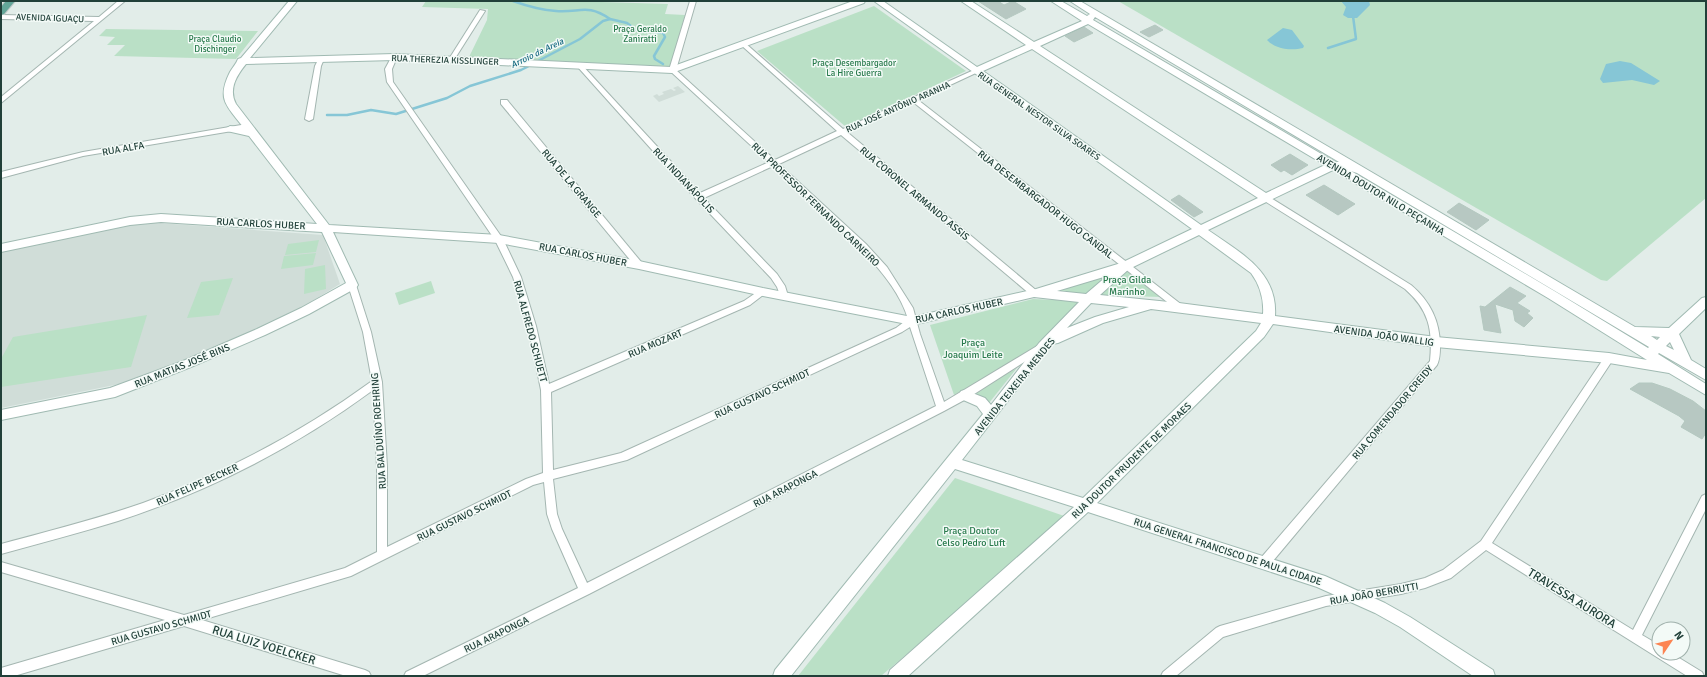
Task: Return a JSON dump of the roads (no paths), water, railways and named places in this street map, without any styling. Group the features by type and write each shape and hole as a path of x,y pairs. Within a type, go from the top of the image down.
{"main road":[{"path":"1,12 11,1"}],"street":[{"path":"1,101 122,1"},
{"path":"241,61 293,1"},
{"path":"672,70 693,1"},
{"path":"672,70 861,1"},
{"name":"RUA GENERAL NESTOR SILVA SOARES","path":"878,1 1200,230"},
{"path":"965,1 1266,198"},
{"name":"AVENIDA DOUTOR NILO PEÇANHA","path":"1055,1 1091,17 1361,171 1631,330 1654,350 1672,369 1701,386"},
{"name":"AVENIDA DOUTOR NILO PEÇANHA","path":"1074,1 1091,17 1334,165 1635,345 1654,350 1686,363 1706,375"},
{"path":"452,60 482,11"},
{"name":"AVENIDA IGUAÇU","path":"1,17 100,19"},
{"name":"RUA JOSÉ ANTÔNIO ARANHA","path":"699,197 976,72 1091,17"},
{"name":"RUA CORONEL ARMANDO ASSIS","path":"743,44 842,132 1034,293"},
{"name":"RUA THEREZIA KISSLINGER","path":"241,61 319,62 394,57 672,70"},
{"name":"RUA ALFREDO SCHUETT","path":"394,57 388,66 387,74 390,82 499,239 517,277 532,326 546,390 548,476 552,514 557,529 585,590"},
{"name":"RUA BALDUÍNO ROEHRING","path":"241,61 235,71 227,91 231,104 325,227 352,285 367,332 377,382 382,467 382,556"},
{"path":"309,119 319,62"},
{"name":"RUA INDIANÁPOLIS","path":"579,65 699,197 774,276 781,286 784,296"},
{"name":"RUA PROFESSOR FERNANDO CARNEIRO","path":"672,70 863,246 884,269 910,308 912,321 941,408"},
{"name":"RUA DESEMBARGADOR HUGO CANDAL","path":"914,100 1179,307"},
{"name":"RUA DE LA GRANGE","path":"504,102 639,265"},
{"path":"230,129 250,130"},
{"name":"RUA ALFA","path":"1,174 83,154 230,129"},
{"path":"1334,165 1361,171"},
{"name":"AVENIDA TEIXEIRA MENDES","path":"781,676 991,414 1043,346 1089,298 1125,266 1334,165"},
{"name":"RUA COMENDADOR CREIDY","path":"1264,563 1434,362 1436,342 1429,309 1418,294 1408,286 1266,198"},
{"name":"RUA CARLOS HUBER","path":"1,248 130,221 154,218 325,227 499,239 639,265 763,292 912,321 1034,293 1161,304"},
{"path":"1200,230 1244,261 1256,272 1262,281 1270,307 1269,318"},
{"path":"1034,293 1125,266"},
{"name":"RUA MATIAS JOSÉ BINS","path":"1,415 68,403 111,393 187,364 261,332 305,311 352,285"},
{"name":"RUA MOZART","path":"546,390 747,303 763,292"},
{"path":"1654,350 1706,301"},
{"name":"AVENIDA JOÃO WALLIG","path":"1161,304 1436,342 1609,358 1672,369"},
{"name":"RUA ARAPONGA","path":"410,676 585,590 941,408 1072,330 1104,317 1161,304"},
{"name":"RUA DOUTOR PRUDENTE DE MORAES","path":"896,676 1086,505 1260,334 1266,326 1269,318"},
{"name":"RUA GUSTAVO SCHMIDT","path":"1,674 347,572 530,482 548,476 623,458 899,330 912,321"},
{"path":"1631,330 1672,333"},
{"path":"1672,333 1686,363 1701,386"},
{"path":"1623,356 1635,345"},
{"name":"AVENIDA JOÃO WALLIG","path":"1609,358 1654,350"},
{"name":"RUA JOÃO BERRUTTI","path":"1167,676 1220,632 1300,608 1353,595 1401,589 1425,583 1447,574 1485,544 1609,358"},
{"name":"RUA FELIPE BECKER","path":"1,549 118,516 169,497 216,477 319,422 377,382"},
{"path":"965,395 981,402 991,414"},
{"name":"RUA GENERAL FRANCISCO DE PAULA CIDADE","path":"952,462 1320,581 1353,595 1405,622 1487,676"},
{"path":"1636,638 1706,499"},
{"name":"TRAVESSA AURORA","path":"1485,544 1651,647"},
{"name":"RUA LUIZ VOELCKER","path":"1,567 183,620 365,676"},
{"name":"TRAVESSA AURORA","path":"1673,661 1698,676"}],"water":[{"path":"1341,1 1369,1 1370,5 1357,18 1348,18 1343,15 1346,7"},
{"path":"1283,28 1292,30 1304,46 1303,48 1293,49 1279,47 1267,40"},
{"path":"1620,61 1631,63 1660,81 1654,85 1632,80 1603,83 1600,79 1606,64"}],"waterway":[{"path":"513,1 534,8 550,10 595,11 610,19"},
{"name":"Arroio da Areia","path":"1328,48 1356,39 1353,16"},
{"name":"Arroio da Areia","path":"536,62 580,39 603,21 610,19"},
{"name":"Arroio da Areia","path":"610,19 627,23 636,30 663,33 665,37 654,56 655,59 663,64"},
{"name":"Arroio da Areia","path":"327,115 347,115 371,110 396,114 447,98 470,86 521,70 531,65"}],"park label":[{"name":"Praça Geraldo Zaniratti","path":"640,34"},
{"name":"Praça Claudio Dischinger","path":"215,44"},
{"name":"Praça Desembargador La Hire Guerra","path":"854,68"},
{"name":"Praça Gilda Marinho","path":"1127,284"},
{"name":"Praça Joaquim Leite","path":"973,348"},
{"name":"Praça Doutor Celso Pedro Luft","path":"971,536"}]}
